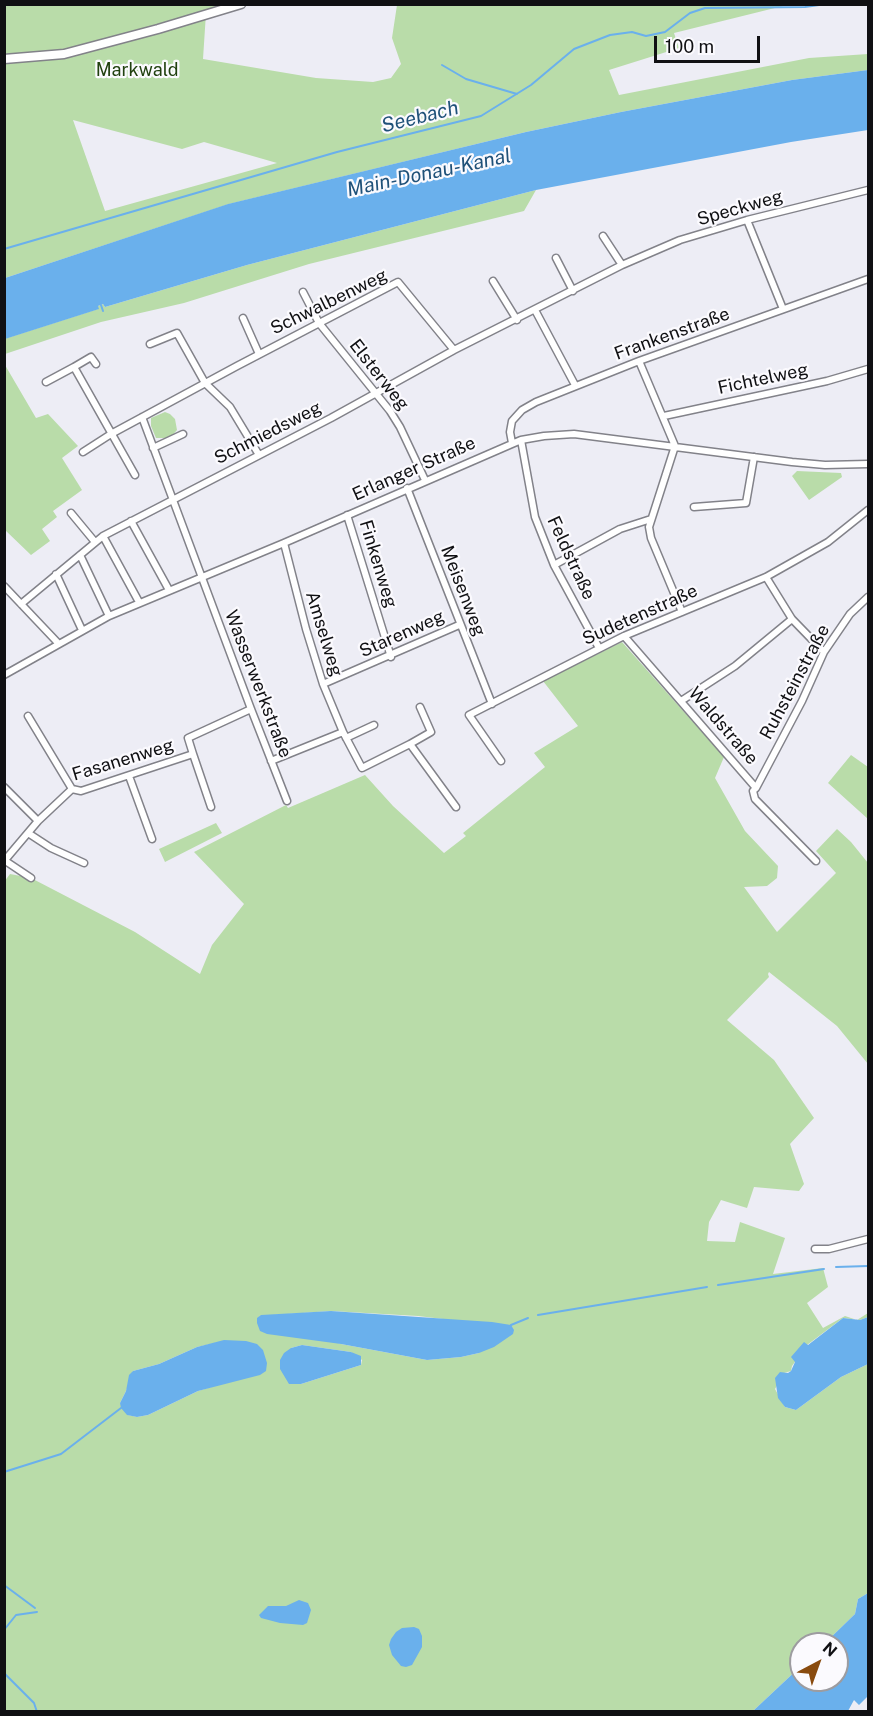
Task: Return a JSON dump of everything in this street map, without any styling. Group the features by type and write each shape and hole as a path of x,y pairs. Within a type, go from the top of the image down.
{"street":[{"path":"4,58 64,54 241,4"},
{"name":"Speckweg","path":"376,392 622,265 680,240 747,220 868,190"},
{"path":"747,220 783,309"},
{"path":"603,236 622,265"},
{"path":"556,258 573,291"},
{"name":"Frankenstraße","path":"512,443 510,432 512,421 522,410 575,385 868,279"},
{"path":"493,281 517,320"},
{"name":"Schwalbenweg","path":"82,452 205,383 398,282 454,350"},
{"name":"Elsterweg","path":"303,292 319,323 376,392 400,427 425,480"},
{"path":"535,310 575,385"},
{"name":"Schwalbenweg","path":"243,318 260,354"},
{"path":"150,344 177,333 205,383 230,407 244,426 259,455"},
{"path":"46,382 91,357 96,364"},
{"path":"639,361 675,446 650,527 651,538 682,612"},
{"path":"74,367 135,475"},
{"name":"Fichtelweg","path":"664,416 827,381 868,369"},
{"name":"Schmiedsweg","path":"21,604 103,536 376,392"},
{"name":"Wasserwerkstraße","path":"142,417 250,709 287,801"},
{"path":"153,448 183,434"},
{"name":"Erlanger Straße","path":"5,674 82,630 139,602 284,543 521,440 574,434 825,465 868,464"},
{"name":"Feldstraße","path":"521,440 535,517 554,565 599,648"},
{"path":"694,507 746,503 754,457"},
{"name":"Meisenweg","path":"407,488 492,704"},
{"name":"Sudetenstraße","path":"501,761 468,715 624,636 766,577 828,542 868,510"},
{"path":"71,513 95,542"},
{"name":"Finkenweg","path":"347,515 391,657"},
{"path":"554,565 620,529 651,519"},
{"path":"131,521 169,590"},
{"path":"103,536 139,602"},
{"name":"Amselweg","path":"284,543 323,684 344,735 362,768 431,732 420,707"},
{"path":"80,555 109,616"},
{"path":"56,574 82,630"},
{"path":"766,577 792,619 824,652"},
{"path":"4,586 58,644"},
{"name":"Ruhsteinstraße","path":"756,788 802,701 824,652 850,614 868,597"},
{"path":"681,701 735,666 792,619"},
{"name":"Starenweg","path":"323,684 391,657 459,625"},
{"name":"Waldstraße","path":"624,636 756,788 753,791 755,799 816,861"},
{"name":"Fasanenweg","path":"5,860 38,821 72,789 81,791 193,754 188,738 250,709"},
{"path":"28,716 72,789"},
{"path":"271,761 374,725"},
{"path":"410,744 456,807"},
{"path":"193,754 211,807"},
{"path":"129,776 152,839"},
{"path":"4,787 38,821"},
{"path":"28,833 51,848 84,864"},
{"path":"5,860 31,878"},
{"path":"815,1249 825,1250 868,1239"}],"green space":[{"name":"Markwald","path":"4,5 228,5 206,13 203,59 316,78 373,82 391,78 401,64 392,38 397,5 787,5 674,33 679,48 609,70 619,95 809,58 868,54 868,70 792,80 526,132 229,204 5,278","holes":["73,120 182,149 204,142 277,163 105,211"]},
{"path":"536,190 524,211 309,264 184,303 101,322 5,354 4,339 98,309 98,306 103,304 105,307 247,265"},
{"path":"5,365 36,418 48,414 78,446 62,458 82,490 53,511 57,517 42,529 50,541 31,555 5,530"},
{"path":"165,412 175,419 177,430 170,438 156,438 151,426 151,418"},
{"path":"797,471 841,473 842,477 809,500 792,476"},
{"path":"622,642 724,757 715,778 745,831 778,866 777,878 767,886 744,887 777,932 836,873 816,851 837,829 868,863 868,1064 837,1026 769,972 769,977 727,1020 774,1060 814,1118 790,1144 804,1184 799,1191 754,1187 747,1208 721,1200 709,1222 707,1241 735,1242 740,1222 785,1238 773,1274 823,1268 828,1287 807,1303 823,1328 845,1316 855,1319 843,1318 807,1345 791,1371 784,1373 775,1389 785,1407 796,1410 841,1377 868,1364 868,1593 858,1599 855,1614 836,1632 789,1632 789,1677 753,1711 5,1711 4,882 10,874 31,878 135,932 200,974 212,945 244,904 194,852 286,805 288,808 365,775 393,806 444,853 466,836 463,833 545,767 534,753 578,726 543,681","holes":["331,1311 418,1316 468,1322 492,1322 479,1353 427,1360 341,1344 259,1316","224,1341 246,1341 228,1382 198,1391 148,1415 137,1417 128,1415 120,1403 133,1371 159,1364 197,1347","302,1345 351,1352 362,1360 361,1365 301,1384 291,1348"]},
{"path":"851,755 868,767 868,819 828,783"},
{"path":"216,823 222,833 165,862 159,849"},
{"path":"868,1313 868,1317 857,1320"}],"water":[{"name":"Main-Donau-Kanal","path":"868,70 868,130 791,142 536,190 247,265 105,307 103,304 98,306 99,309 5,339 5,278 228,204 526,132 621,112 792,80"},
{"path":"331,1311 492,1322 511,1325 514,1330 513,1334 494,1347 479,1353 427,1360 341,1344 267,1334 260,1331 257,1323 257,1318 261,1315"},
{"path":"868,1317 868,1364 841,1377 796,1410 785,1407 778,1398 775,1378 780,1372 791,1371 795,1362 791,1357 804,1342 808,1345 843,1318 860,1320"},
{"path":"224,1340 257,1344 263,1350 267,1363 266,1371 260,1375 198,1391 148,1415 137,1417 127,1415 121,1408 120,1403 126,1391 129,1375 133,1371 159,1364 197,1347"},
{"path":"302,1345 351,1352 361,1356 361,1365 301,1384 289,1384 280,1369 280,1360 291,1348"},
{"path":"868,1593 868,1696 859,1705 854,1700 848,1711 753,1711 789,1677 789,1692 849,1692 849,1632 836,1632 855,1614 858,1599"},
{"path":"299,1600 308,1603 311,1610 307,1623 303,1625 280,1623 261,1618 259,1615 268,1606 286,1606"},
{"path":"402,1628 419,1629 422,1636 422,1647 412,1665 401,1666 392,1655 389,1645 391,1639"}],"waterway":[{"name":"Seebach","path":"4,249 337,152 481,116 531,85 574,49 610,35 632,32 646,36 665,32 690,13 705,8 805,7 826,4"},
{"path":"442,65 466,79 517,94"},
{"path":"101,305 103,311"},
{"path":"836,1267 868,1266"},
{"path":"718,1285 824,1269"},
{"path":"538,1315 707,1287"},
{"path":"511,1325 528,1318"},
{"path":"4,1472 61,1454 121,1408"},
{"path":"4,1585 35,1608"},
{"path":"4,1630 16,1615 37,1612"},
{"path":"4,1673 34,1703 37,1712"}]}
